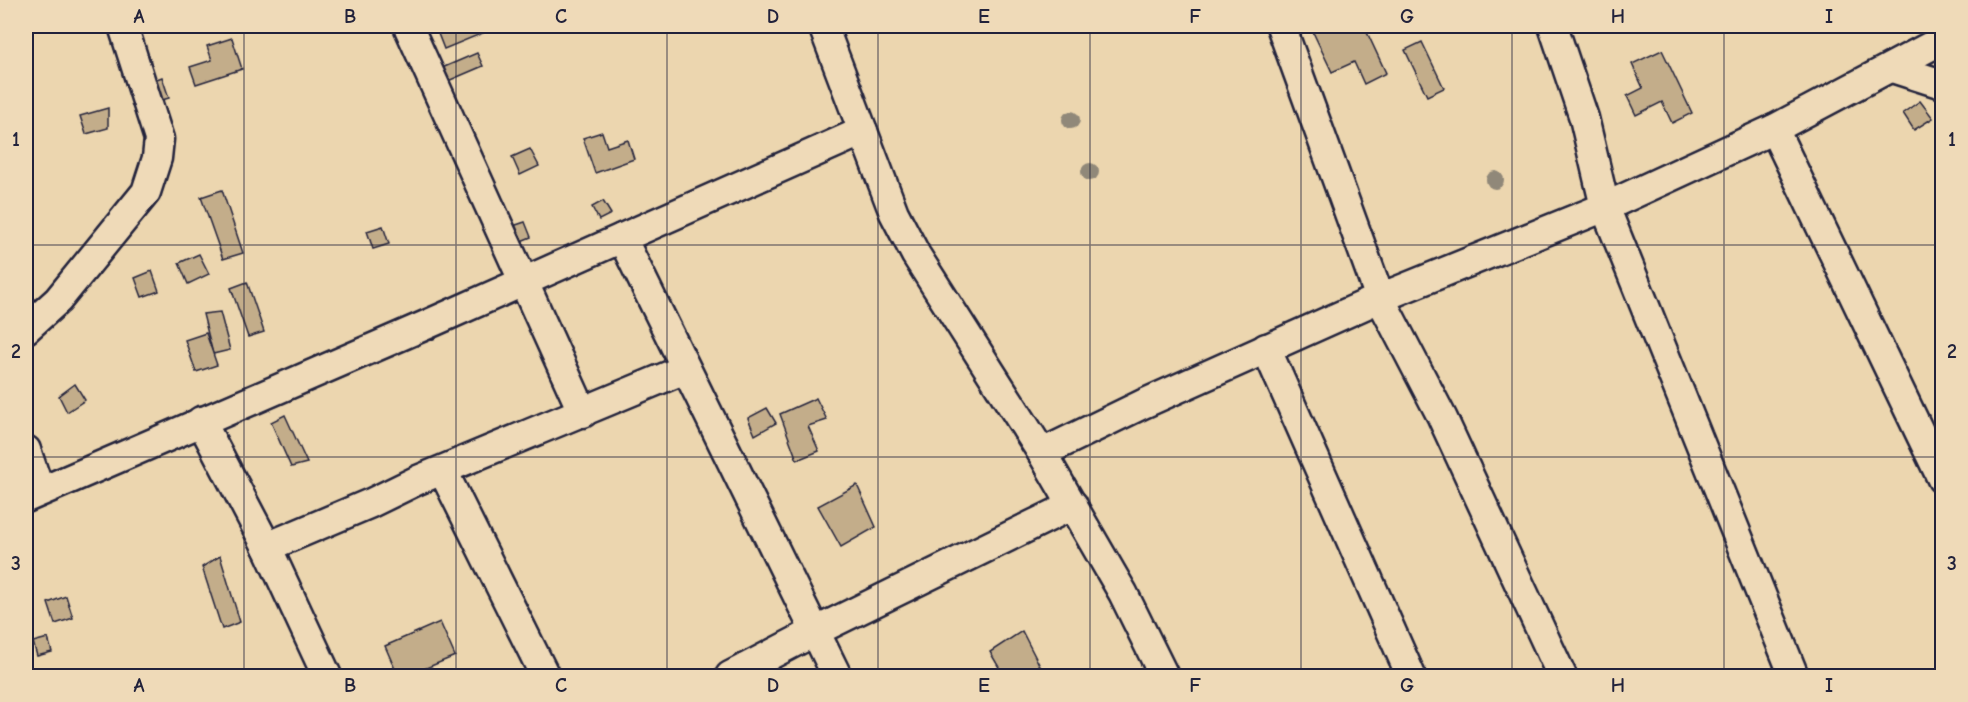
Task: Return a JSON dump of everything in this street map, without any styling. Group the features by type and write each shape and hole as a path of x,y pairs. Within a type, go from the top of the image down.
{"street":[{"path":"26,329 58,300 146,192 157,158 159,139 123,26"},
{"path":"408,26 583,413"},
{"path":"823,26 894,213 916,255 1073,505 1123,593 1164,676"},
{"path":"1281,26 1380,298 1442,417 1562,676"},
{"path":"1553,26 1584,118 1605,207 1794,676"},
{"path":"1042,453 1266,348 1380,298 1605,207 1774,129 1892,69 1942,40"},
{"path":"1892,69 1942,84"},
{"path":"1774,129 1942,479"},
{"path":"26,450 33,495 426,326 863,131"},
{"path":"622,238 837,676"},
{"path":"1266,348 1411,676"},
{"path":"267,547 685,369"},
{"path":"201,421 267,547 327,676"},
{"path":"443,471 544,676"},
{"path":"730,676 814,632 1073,505"}],"building":[{"path":"435,26 479,26 483,33 444,49"},
{"path":"1316,26 1364,26 1386,73 1364,84 1354,62 1332,72 1311,28"},
{"path":"232,38 242,69 196,84 190,67 212,60 207,46"},
{"path":"1422,42 1444,88 1427,96 1405,50"},
{"path":"1662,50 1692,113 1672,123 1662,102 1636,115 1627,96 1643,88 1632,64"},
{"path":"477,53 483,66 448,81 442,68"},
{"path":"162,77 169,98 155,102 149,82"},
{"path":"1920,101 1933,118 1914,130 1903,113"},
{"path":"108,108 108,128 86,134 80,116"},
{"path":"602,132 607,147 628,140 634,159 595,173 583,138"},
{"path":"530,149 539,166 520,175 512,157"},
{"path":"222,190 243,253 223,259 201,197"},
{"path":"603,201 611,214 599,220 592,207"},
{"path":"525,222 531,237 516,243 510,227"},
{"path":"383,226 389,244 373,249 367,231"},
{"path":"199,254 209,274 188,284 179,263"},
{"path":"152,271 159,291 142,297 135,278"},
{"path":"247,282 264,332 248,337 231,288"},
{"path":"220,312 230,350 213,354 203,314"},
{"path":"206,333 217,365 196,372 185,340"},
{"path":"75,384 85,400 67,412 59,396"},
{"path":"816,398 827,420 808,426 819,451 797,460 780,414"},
{"path":"767,408 776,423 755,435 748,418"},
{"path":"285,415 307,463 291,467 271,422"},
{"path":"857,485 876,527 841,547 818,506"},
{"path":"220,556 240,622 222,629 202,567"},
{"path":"66,596 73,618 55,624 48,603"},
{"path":"440,622 455,656 407,676 398,676 385,646"},
{"path":"1022,631 1043,672 1037,676 1004,676 990,652"},
{"path":"48,638 52,652 37,656 33,642"}]}
